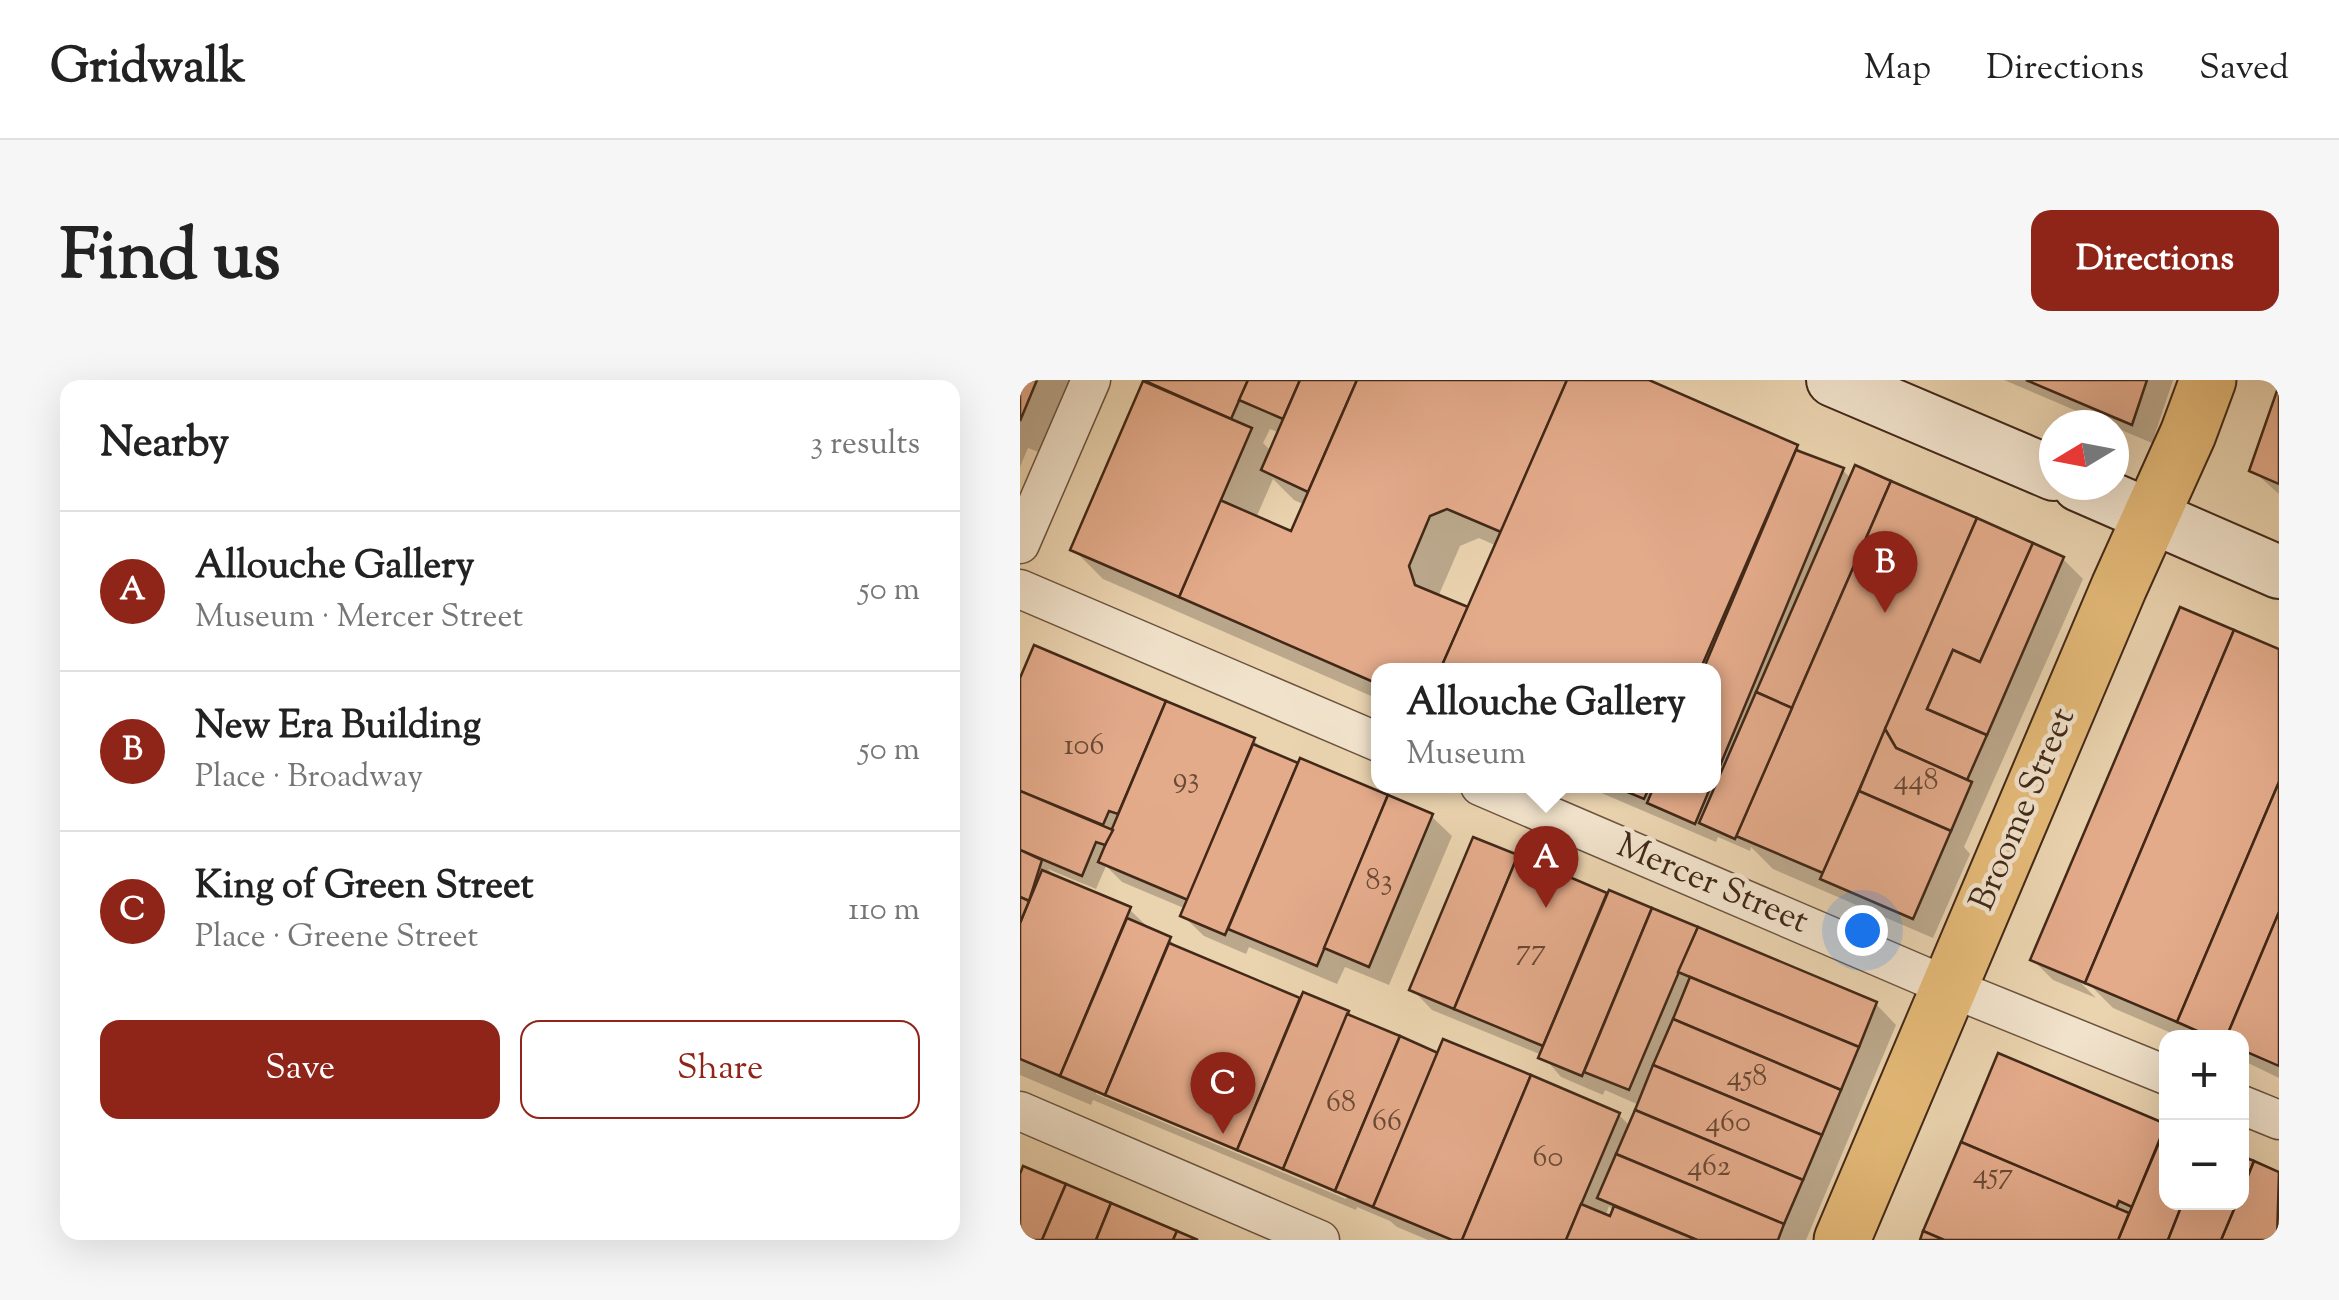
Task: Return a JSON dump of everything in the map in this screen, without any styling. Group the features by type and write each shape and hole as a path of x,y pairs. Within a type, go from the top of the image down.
{"main road":[{"path":"1833,380 2039,468"},
{"name":"Broome Street","path":"1842,1240 2208,380"},
{"path":"2114,500 2279,572"}],"street":[{"path":"1020,544 1092,380"},
{"path":"1020,589 1371,739"},
{"name":"Mercer Street","path":"1496,793 1949,987 2159,1072"},
{"path":"2249,1108 2279,1120"},
{"path":"1020,1112 1320,1240"}],"building":[{"path":"1020,380 1037,380 1020,421"},
{"path":"1143,380 1248,380 1231,419"},
{"path":"1248,380 1300,380 1283,419 1239,400"},
{"path":"1300,380 1357,380 1308,492 1261,470"},
{"path":"1357,380 1567,380 1501,532 1447,509 1430,516 1409,566 1415,585 1468,607 1443,663 1371,663 1371,681 1179,597 1220,500 1291,531"},
{"path":"1567,380 1649,380 1798,445 1703,663 1443,663"},
{"path":"2026,380 2147,380 2132,425 2129,410 2097,410"},
{"path":"1143,381 1252,428 1179,597 1070,550"},
{"path":"2279,385 2279,484 2249,471"},
{"path":"1796,450 1844,468 1721,763 1721,663 1706,663"},
{"path":"1855,465 1891,481 1792,708 1756,692"},
{"path":"1891,481 1977,518 1823,873 1736,836"},
{"path":"1977,518 2033,543 1980,662 1953,650 1927,709 1987,735 1967,780 1896,748 1885,729"},
{"path":"2033,543 2064,557 1987,735 1927,709 1953,650 1980,662"},
{"path":"2180,607 2234,630 2085,983 2030,960"},
{"path":"2234,630 2279,649 2279,782 2177,1022 2085,983"},
{"path":"1034,645 1166,701 1118,814 1109,811 1103,825 1020,791 1020,678"},
{"path":"1756,692 1792,708 1735,839 1699,823 1712,793 1721,793 1721,772"},
{"path":"1166,701 1255,738 1188,900 1098,862"},
{"path":"1885,729 1896,748 1972,782 1951,831 1859,791"},
{"path":"1253,744 1298,763 1225,935 1180,916"},
{"path":"1300,758 1371,788 1371,793 1388,795 1317,966 1228,929"},
{"path":"2279,782 2279,912 2229,1030 2195,1030 2177,1022"},
{"path":"1020,791 1113,830 1105,845 1096,842 1082,876 1020,850"},
{"path":"1859,791 1951,831 1913,919 1820,879"},
{"path":"1651,793 1708,793 1695,824 1647,803"},
{"path":"1388,795 1433,814 1369,967 1324,948"},
{"path":"1473,837 1518,855 1454,1009 1409,990"},
{"path":"1020,850 1042,860 1029,901 1020,897"},
{"path":"1518,855 1607,893 1543,1046 1454,1009"},
{"path":"1042,870 1131,907 1060,1076 1020,1059 1020,923"},
{"path":"1609,890 1652,908 1582,1076 1538,1058"},
{"path":"1020,897 1029,901 1020,923"},
{"path":"1652,908 1698,927 1629,1090 1584,1072"},
{"path":"2279,912 2279,1066 2249,1053 2249,1030 2229,1030"},
{"path":"1127,918 1171,937 1105,1095 1060,1076"},
{"path":"1698,927 1877,1002 1859,1047 1678,972"},
{"path":"1169,943 1300,998 1237,1150 1105,1095"},
{"path":"1690,977 1859,1047 1841,1090 1673,1019"},
{"path":"1303,992 1349,1011 1283,1169 1237,1150"},
{"path":"1347,1014 1400,1036 1335,1191 1283,1169"},
{"path":"1673,1019 1841,1090 1822,1135 1653,1065"},
{"path":"1400,1036 1438,1053 1373,1207 1335,1191"},
{"path":"1443,1039 1531,1075 1462,1240 1452,1240 1373,1207"},
{"path":"1998,1053 2159,1121 2159,1141 2132,1207 2119,1201 2116,1208 1961,1142"},
{"path":"1653,1065 1822,1135 1803,1180 1635,1110"},
{"path":"1531,1075 1620,1113 1566,1240 1462,1240"},
{"path":"1635,1110 1803,1180 1784,1224 1616,1154"},
{"path":"1961,1142 2129,1213 2118,1240 1944,1240 1923,1231"},
{"path":"2159,1143 2159,1210 2180,1210 2168,1240 2118,1240"},
{"path":"1616,1154 1784,1224 1778,1240 1697,1240 1597,1198"},
{"path":"2254,1161 2279,1172 2277,1240 2221,1240 2234,1210 2249,1210 2249,1174"},
{"path":"1023,1166 1066,1184 1042,1240 1020,1240"},
{"path":"1066,1184 1111,1203 1096,1240 1042,1240"},
{"path":"1111,1203 1177,1231 1173,1240 1096,1240"},
{"path":"1581,1204 1610,1216 1614,1206 1697,1240 1566,1240"},
{"path":"2180,1210 2234,1210 2221,1240 2168,1240"},
{"path":"1177,1231 1198,1240 1173,1240"},
{"path":"1923,1231 1944,1240 1920,1240"}],"place":[{"name":"New Era Building","path":"1885,613"},
{"name":"Allouche Gallery","path":"1546,908"},
{"name":"King of Green Street","path":"1223,1134"}]}
